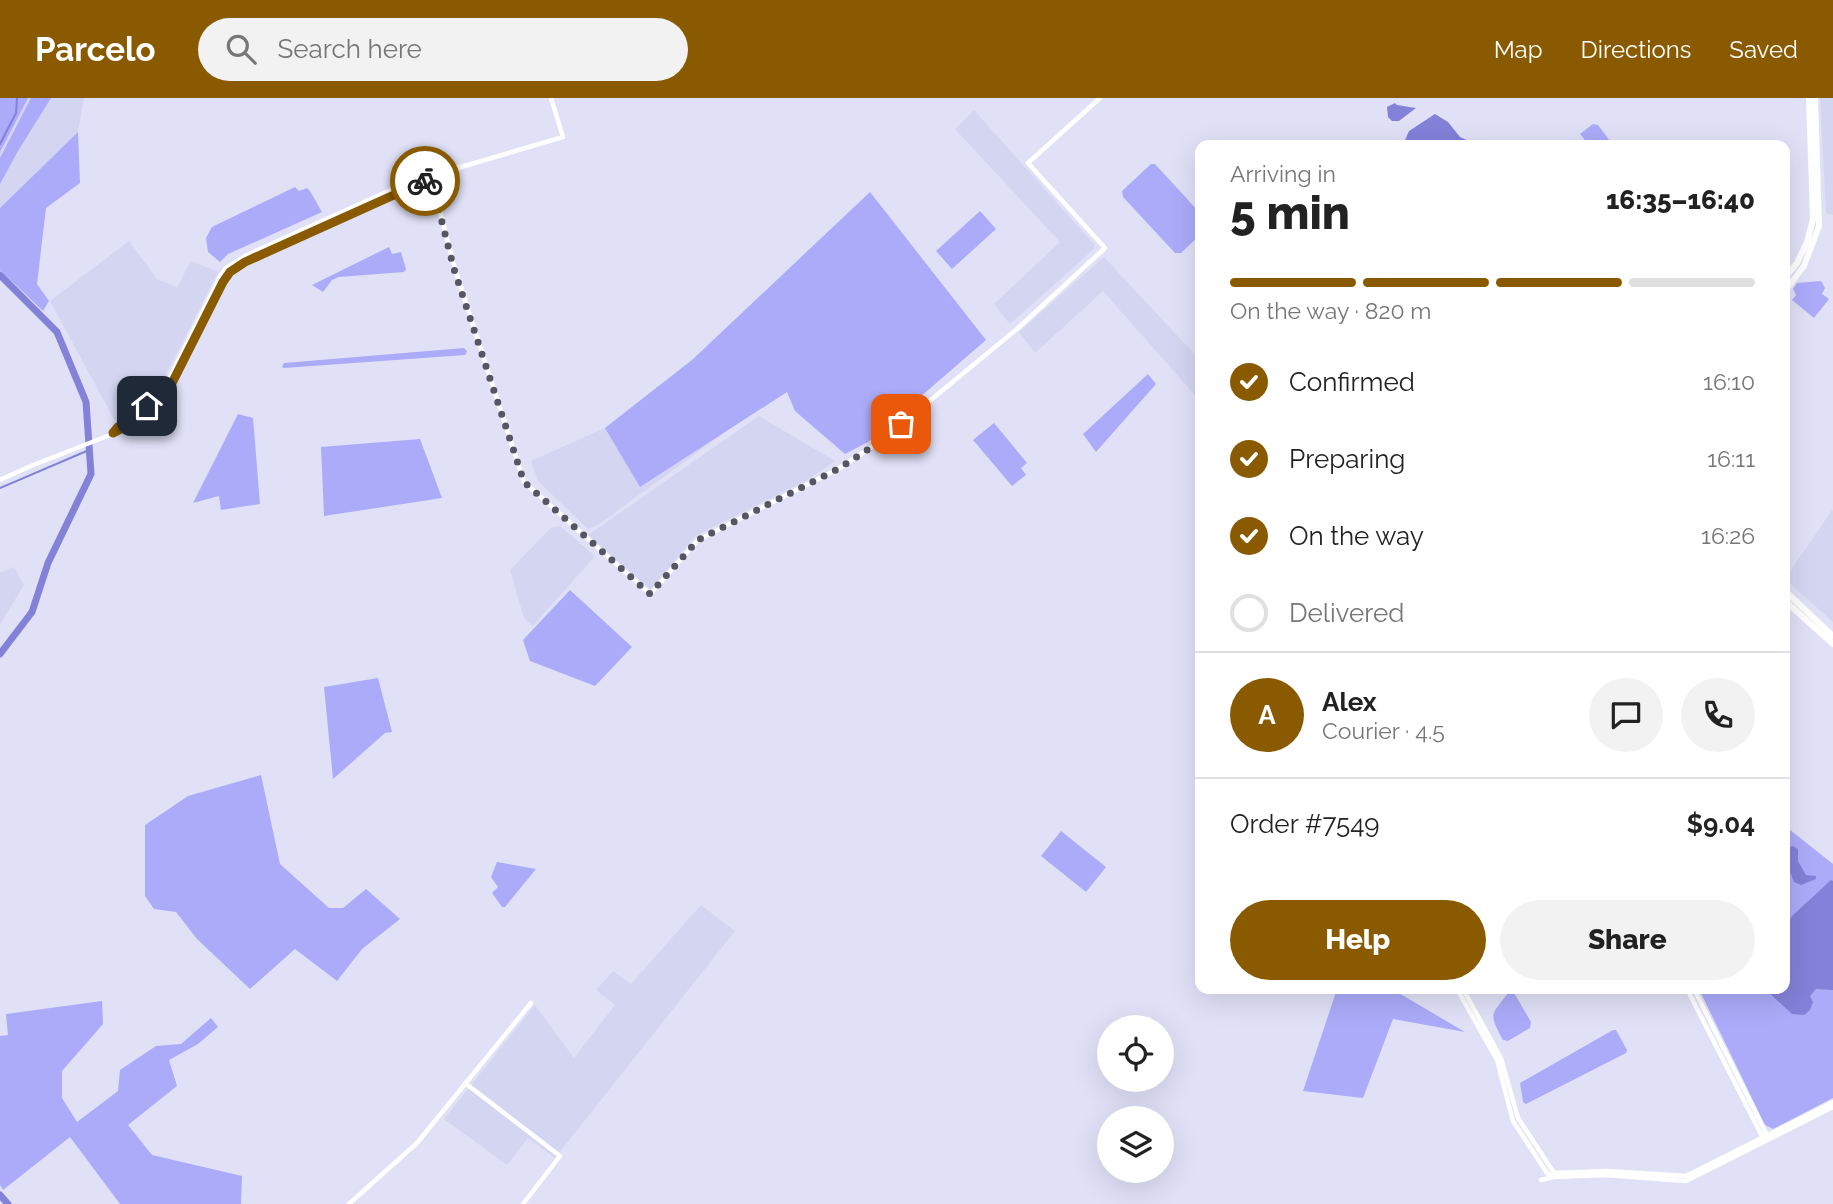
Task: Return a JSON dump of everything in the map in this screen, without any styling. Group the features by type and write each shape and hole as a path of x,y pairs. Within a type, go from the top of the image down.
{"main road":[{"path":"1790,272 1807,242 1813,219 1809,98"},
{"path":"1790,284 1804,266 1819,226 1815,98"},
{"path":"1790,597 1833,636"},
{"path":"1792,608 1794,619 1807,622"},
{"path":"1792,608 1833,643"}],"street":[{"path":"113,433 161,395 221,275 240,259 431,176 563,137 551,98"},
{"path":"431,176 454,269 524,482 650,594 698,540 838,469 881,441 1017,329 1105,248 1028,163 1100,98"},
{"path":"0,480 120,431 160,402 227,276 245,262 431,176"},
{"path":"205,316 206,307 214,299"},
{"path":"176,363 186,354 186,343"},
{"path":"1460,994 1497,1060 1513,1121 1544,1169 1552,1175"},
{"path":"1466,994 1501,1058 1518,1118 1552,1175"},
{"path":"1690,994 1766,1139"},
{"path":"1696,994 1766,1139"},
{"path":"349,1204 417,1143 531,1003"},
{"path":"465,1083 560,1156 523,1204"},
{"path":"1766,1139 1833,1101"},
{"path":"1544,1169 1541,1178 1552,1175 1606,1175 1686,1181 1693,1175 1833,1107"}],"shaded area":[{"path":"0,98 84,98 78,132 0,208"},
{"path":"0,98 28,98 0,152"},
{"path":"31,98 51,98 0,184 0,158"},
{"path":"1820,98 1833,98 1833,215 1826,213"},
{"path":"1395,103 1416,108 1399,121 1392,121 1388,117 1387,107"},
{"path":"974,110 1094,244 1094,249 1010,324 994,304 1060,242 955,129"},
{"path":"1435,114 1448,122 1460,137 1466,140 1405,140 1409,131"},
{"path":"1593,124 1598,125 1609,140 1585,140 1580,134"},
{"path":"78,132 80,183 46,208 37,284 49,301 43,311 0,270 0,208"},
{"path":"1151,164 1155,164 1195,208 1195,240 1181,253 1175,253 1123,197 1122,191"},
{"path":"295,187 299,191 307,188 322,212 228,254 220,262 208,252 206,238 212,227"},
{"path":"870,192 986,340 868,442 845,454 795,411 787,392 640,487 605,428 692,360"},
{"path":"980,211 996,229 952,269 936,251"},
{"path":"129,241 157,279 177,287 191,261 218,272 157,392 116,423 50,301"},
{"path":"389,247 392,254 401,252 406,269 404,272 339,277 332,280 323,292 312,285"},
{"path":"1104,257 1195,355 1195,395 1103,291 1035,353 1019,332"},
{"path":"1821,281 1825,288 1822,294 1829,299 1814,318 1792,300 1796,295 1793,289 1797,283"},
{"path":"464,348 467,351 465,355 282,367 284,363"},
{"path":"692,360 739,422 598,525 588,529 538,481 531,461 605,428"},
{"path":"1148,374 1156,384 1096,452 1083,434"},
{"path":"238,414 253,418 260,504 221,510 219,496 193,503"},
{"path":"759,416 835,461 809,479 695,536 651,590 588,535"},
{"path":"994,423 1027,463 1021,468 1026,475 1012,486 973,440"},
{"path":"420,439 442,498 324,516 321,447"},
{"path":"1832,510 1833,622 1790,583 1790,572"},
{"path":"560,526 595,556 533,626 524,618 510,570 552,527"},
{"path":"14,567 24,585 0,624 0,573"},
{"path":"570,590 632,647 595,686 530,661 523,640"},
{"path":"378,678 392,732 385,733 333,779 324,687"},
{"path":"261,775 280,864 329,908 343,908 366,889 400,919 362,949 337,981 295,949 250,989 197,939 176,912 154,909 145,896 145,825 188,796"},
{"path":"1790,830 1833,864 1833,1098 1773,1129 1765,1125 1701,994 1790,994"},
{"path":"1061,831 1106,867 1086,892 1041,856"},
{"path":"1790,847 1798,849 1798,861 1806,875 1816,876 1816,879 1801,885 1794,882 1790,872"},
{"path":"497,862 536,869 505,907 502,907 492,893 498,887 491,877"},
{"path":"1833,881 1833,990 1816,989 1810,996 1813,1002 1810,1010 1804,1015 1792,1014 1770,994 1790,994 1792,916"},
{"path":"701,905 735,931 555,1158 528,1138 507,1165 444,1119 535,1005 574,1058 615,1005 596,990 613,971 631,984"},
{"path":"1335,994 1400,994 1465,1032 1393,1019 1363,1098 1303,1091"},
{"path":"1507,994 1515,994 1531,1022 1530,1028 1508,1041 1503,1040 1493,1018"},
{"path":"102,1001 103,1024 62,1071 62,1098 77,1122 118,1091 120,1070 156,1046 181,1044 211,1018 218,1027 198,1044 169,1060 177,1086 128,1125 152,1155 242,1176 241,1204 120,1204 70,1137 3,1190 0,1185 0,1036 8,1035 6,1014"},
{"path":"1616,1030 1627,1050 1626,1053 1526,1104 1523,1102 1520,1083"}],"waterway":[{"path":"0,144 16,113 17,98"},
{"path":"0,275 57,332 86,402 91,474 48,563 32,612 0,654"},
{"path":"0,488 89,450"},
{"path":"0,1195 8,1204"}],"way so far":[{"path":"425,181 431,179 454,269 524,482 650,594 698,540 838,469 881,441 901,424"}],"route":[{"path":"147,406 113,433 134,422 165,397 230,272 245,262 425,181"}]}
